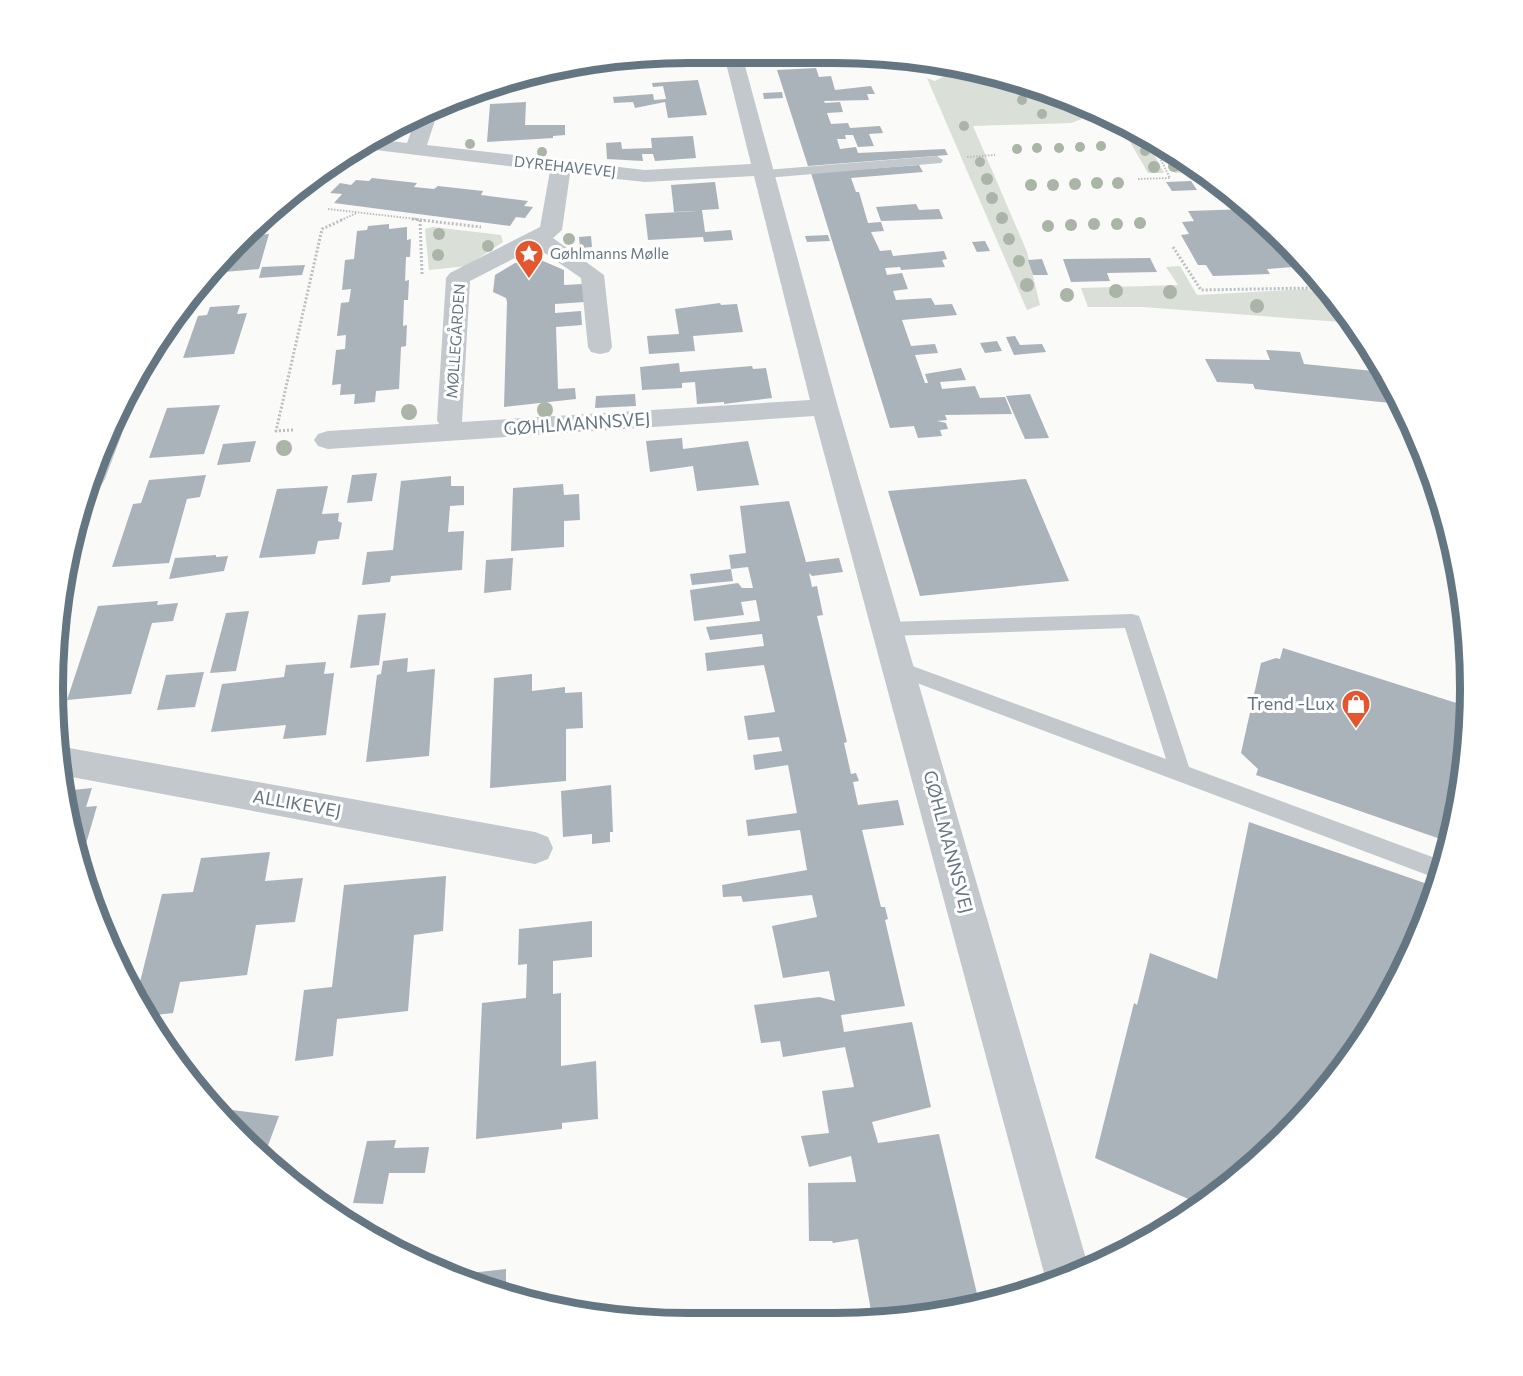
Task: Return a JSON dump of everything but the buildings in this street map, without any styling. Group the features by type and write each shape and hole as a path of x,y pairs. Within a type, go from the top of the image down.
{"street":[{"name":"GØHLMANNSVEJ","path":"735,63 825,407 889,629 1065,1268"},
{"path":"415,150 424,122"},
{"name":"DYREHAVEVEJ","path":"378,145 645,176 765,171"},
{"name":"MØLLEGÅRDEN","path":"450,420 458,278 551,230 561,167"},
{"path":"538,238 592,275 600,347"},
{"name":"GØHLMANNSVEJ","path":"328,441 825,407"},
{"name":"ALLIKEVEJ","path":"67,761 535,848"}],"lane":[{"path":"765,171 937,160"},
{"path":"889,629 1132,621 1181,775"},
{"path":"900,669 1434,867"}],"path":[{"path":"1138,179 1170,178 1156,152"},
{"path":"328,209 514,231 538,238"},
{"path":"328,441 314,428 276,431 322,230 357,213"},
{"path":"1173,247 1201,290 1311,288 1317,290"}],"shaded area":[{"path":"949,74 997,84 1036,96 1081,114 1082,119 1071,123 973,126 1027,252 1040,305 1027,310 927,78 935,81"},
{"path":"1126,135 1151,149 1164,173 1148,173"},
{"path":"1167,159 1188,173 1175,173"},
{"path":"433,227 501,235 503,242 467,266 429,270 425,229"},
{"path":"1180,266 1197,295 1307,289 1320,295 1341,322 1143,307 1088,307 1081,288 1178,285 1166,267"}],"place":[{"name":"Gøhlmanns Mølle","path":"529,280"},
{"name":"Trend -Lux","path":"1356,730"}]}
